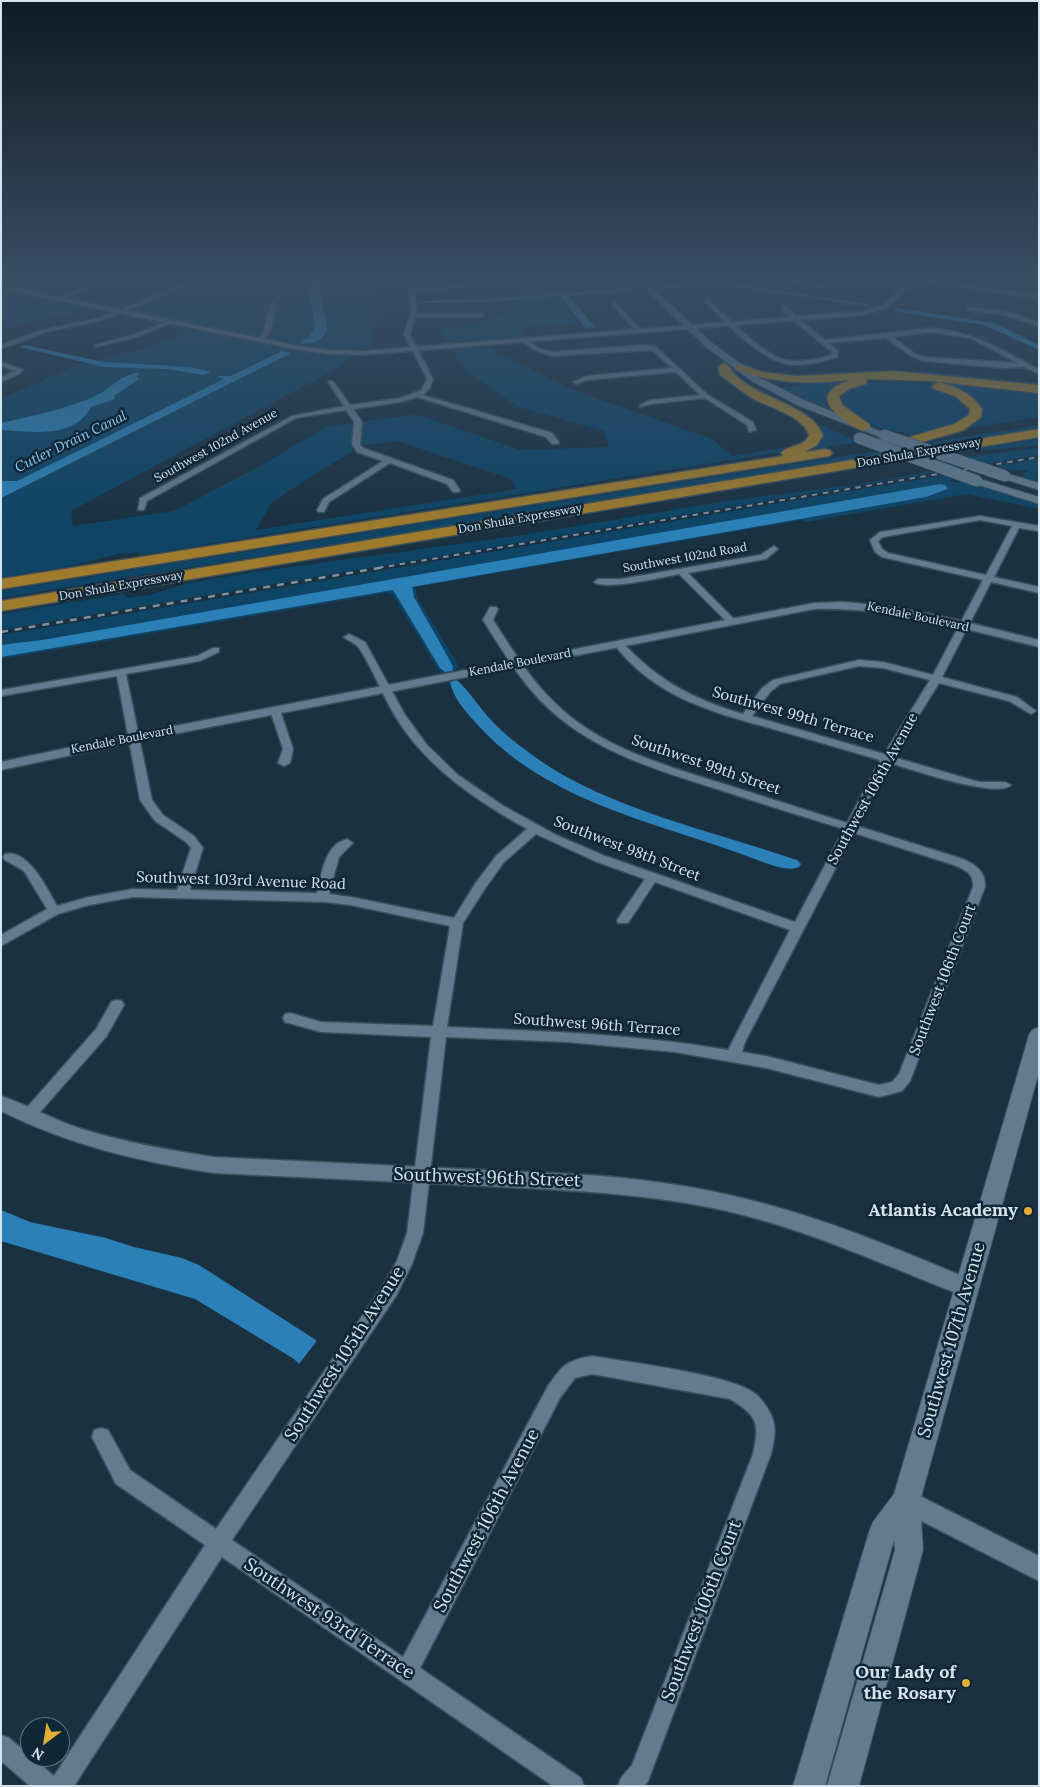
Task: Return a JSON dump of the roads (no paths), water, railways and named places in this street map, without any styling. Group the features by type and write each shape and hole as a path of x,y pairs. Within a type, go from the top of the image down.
{"highway":[{"path":"724,367 724,372 742,386 806,420 814,429 816,437 808,445 796,451 778,455 766,462"},
{"path":"740,368 770,378 810,379 896,375 1039,389"},
{"path":"771,392 810,379"},
{"path":"864,434 836,409 832,400 832,396 839,389 862,381 892,379 926,383 947,388 963,396 976,408 975,417 966,424 915,440"},
{"name":"Don Shula Expressway","path":"1,584 842,450 1039,421"},
{"name":"Don Shula Expressway","path":"1,606 1039,433"},
{"path":"827,468 874,465 1039,445"},
{"path":"280,559 339,554 503,532 910,467 929,467 951,471"}],"main road":[{"path":"717,360 724,367 771,392 814,409 864,434 951,471 1039,501"},
{"path":"730,360 771,392 825,425"},
{"path":"800,411 1039,494"},
{"path":"846,434 884,434 1039,487"},
{"name":"Southwest 107th Avenue","path":"843,1786 908,1550 906,1501 1039,1035"},
{"name":"Southwest 107th Avenue","path":"809,1786 883,1532 906,1501"}],"street":[{"path":"417,395 425,390 430,381 419,360"},
{"path":"668,360 706,396 750,424 752,430"},
{"path":"782,360 790,362 804,360"},
{"path":"942,360 1005,366 1024,365"},
{"path":"1015,360 1039,372"},
{"path":"1,364 20,370 1,380"},
{"path":"576,382 586,378 677,370"},
{"path":"331,382 358,422 357,447 364,453 450,482 456,490"},
{"path":"417,395 549,435 555,442"},
{"name":"Southwest 102nd Avenue","path":"141,508 144,500 291,418 311,412 398,401 417,395"},
{"path":"642,406 650,402 706,396"},
{"path":"321,510 326,501 388,461"},
{"path":"1039,529 984,518 880,535 874,540 878,550 885,555 1039,590"},
{"name":"Southwest 106th Avenue","path":"734,1055 738,1042 887,758 936,679 1016,524"},
{"name":"Southwest 102nd Road","path":"598,582 621,582 682,572 763,556 774,549"},
{"path":"682,572 731,621"},
{"name":"Kendale Boulevard","path":"1,766 133,738 800,608 846,605 889,609 1039,644"},
{"name":"Southwest 99th Street","path":"492,608 488,620 538,693 561,714 588,734 620,752 664,770 962,863 974,870"},
{"name":"Southwest 98th Street","path":"349,636 362,644 406,725 442,766 498,808 534,829 584,852 798,928"},
{"name":"Southwest 99th Terrace","path":"619,644 641,668 674,691 699,703 979,785 1005,785"},
{"path":"1,693 200,658 216,650"},
{"path":"746,718 769,687 781,680 850,664 868,663 1013,699 1031,711"},
{"path":"121,673 144,793 150,806 159,818 190,839 197,848 182,894"},
{"path":"275,710 288,749 284,763"},
{"name":"Southwest 105th Avenue","path":"61,1786 218,1544 398,1276 404,1264 414,1233 439,1032 457,923 479,887 500,859 534,829"},
{"path":"322,898 333,855 347,843"},
{"path":"9,857 28,868 54,911"},
{"name":"Southwest 106th Court","path":"897,1087 907,1074 978,887 980,880 974,870"},
{"path":"623,920 652,877"},
{"name":"Southwest 103rd Avenue Road","path":"1,941 54,911 89,901 133,893 322,898 350,901 457,923"},
{"path":"28,1116 101,1034 117,1005"},
{"name":"Southwest 96th Terrace","path":"290,1018 321,1027 615,1040 675,1046 734,1055 804,1071 869,1089 884,1091 897,1087"},
{"name":"Southwest 96th Street","path":"1,1103 61,1130 104,1143 185,1161 254,1168 589,1183 639,1187 711,1200 772,1214 829,1232 967,1288"},
{"name":"Southwest 106th Avenue","path":"407,1671 554,1392 570,1372 584,1366 602,1366 733,1391 752,1402 765,1422 767,1432"},
{"name":"Southwest 106th Court","path":"629,1786 640,1773 762,1454 767,1432"},
{"name":"Southwest 93rd Terrace","path":"101,1437 123,1477 573,1786"},
{"path":"906,1501 1039,1569"},
{"path":"1,1746 48,1786"}],"railway":[{"path":"378,568 1039,457"},
{"path":"1,632 385,567"}],"place":[{"name":"Atlantis Academy","path":"1028,1211"},
{"name":"Our Lady of the Rosary","path":"966,1683"}],"water label":[{"name":"Cutler Drain Canal","path":"71,442"}]}
